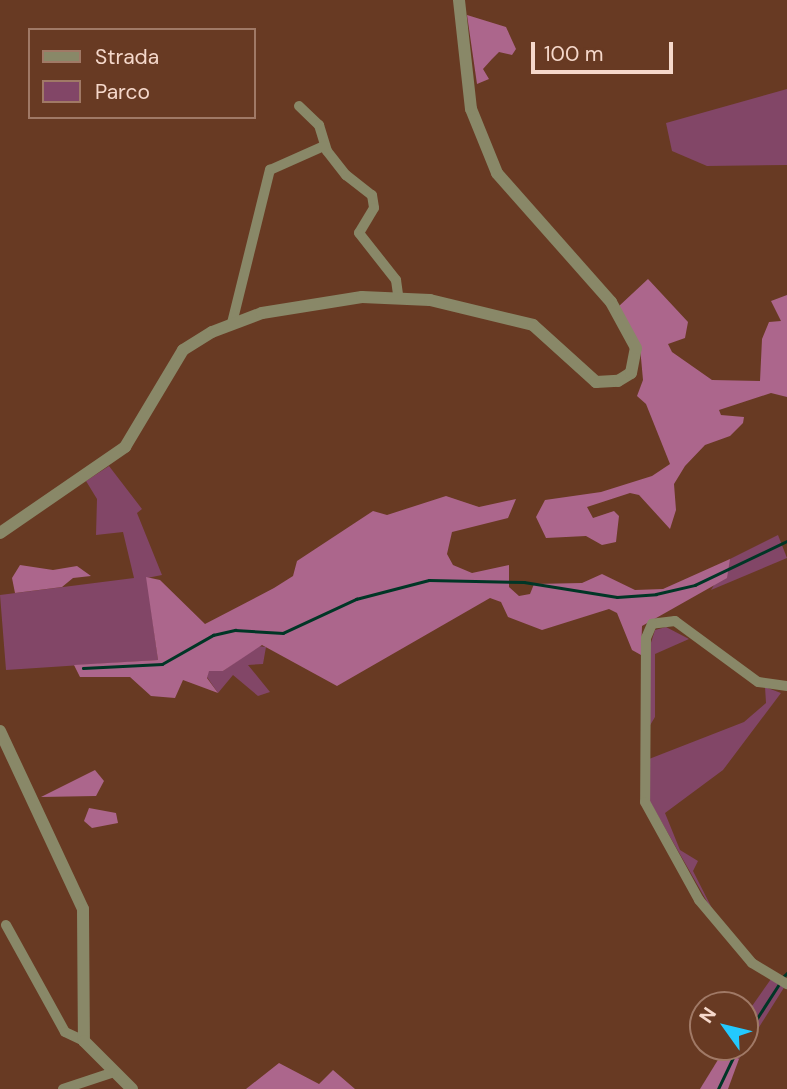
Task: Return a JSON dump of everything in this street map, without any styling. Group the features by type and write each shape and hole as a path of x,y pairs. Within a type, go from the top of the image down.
{"street":[{"path":"0,533 125,447 183,350 232,323 319,302 398,295 533,325 596,382 625,378 635,365 636,348 611,302 497,173 471,109 459,0"},
{"path":"299,106 319,125 324,146 346,174 372,195 374,208 359,233 396,280 398,295"},
{"path":"232,323 270,170 324,146"},
{"path":"787,686 758,682 675,621 652,624 646,638 645,802 699,900 752,963 787,984"},
{"path":"0,731 83,909 84,1041"},
{"path":"6,926 65,1032 84,1041 132,1089"},
{"path":"63,1089 114,1072"}],"green space":[{"path":"787,89 787,165 707,166 672,151 666,123"},
{"path":"109,466 142,509 137,513 162,575 147,578 158,660 6,670 0,595 134,578 123,532 96,535 97,499 86,481"},
{"path":"778,535 787,558 711,590 730,559"},
{"path":"666,627 689,639 655,654 655,717 649,727 649,649 655,630"},
{"path":"258,646 266,647 263,664 248,665 270,692 258,696 233,675 218,693 207,677 208,671 223,671"},
{"path":"765,687 781,693 723,770 665,813 680,850 698,861 693,871 721,926 649,800 649,759 744,722 766,703"},
{"path":"771,979 785,986 759,1027 759,996"}],"shaded area":[{"path":"467,15 506,27 516,49 512,55 499,52 483,69 489,79 477,84"},
{"path":"648,279 688,322 685,338 668,344 672,352 712,380 760,381 762,339 769,322 781,321 771,301 787,295 787,397 771,393 719,410 721,415 744,417 743,423 730,436 705,445 685,466 674,484 676,510 670,529 639,495 630,493 587,507 593,518 614,511 619,516 616,542 602,545 586,536 546,538 536,517 545,500 601,492 652,476 670,464 646,404 637,396 643,380 640,347 618,307"},
{"path":"446,496 479,507 516,499 508,518 452,532 447,554 453,565 472,573 509,565 509,587 519,596 530,594 534,584 582,583 602,574 635,590 663,589 730,559 727,578 642,626 641,655 632,650 617,613 609,609 542,630 508,617 501,602 490,598 337,686 262,645 223,671 209,671 207,678 218,693 183,680 175,698 151,696 130,677 80,677 74,665 158,660 146,577 160,580 205,624 293,576 297,561 373,511 387,515"},
{"path":"20,565 53,570 77,566 91,576 73,578 62,587 15,593 12,578"},
{"path":"95,770 104,781 96,796 41,797"},
{"path":"89,808 116,813 118,823 92,828 84,821"},
{"path":"717,1061 738,1061 728,1089 700,1089"},
{"path":"279,1063 319,1084 333,1070 355,1089 246,1089"}],"waterway":[{"path":"83,668 162,664 213,635 235,630 283,633 356,599 429,580 524,582 617,597 656,594 695,585 787,541"},
{"path":"784,976 787,973"},
{"path":"759,1015 779,984"},
{"path":"718,1089 731,1061"}]}
